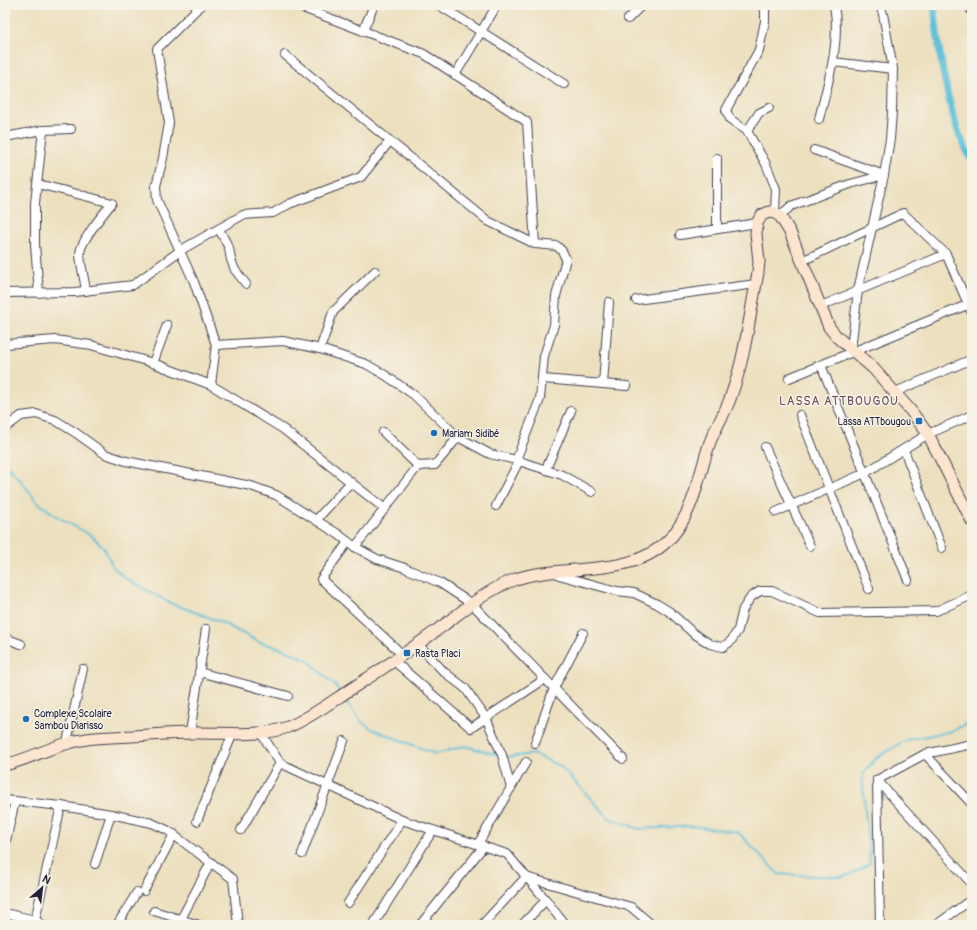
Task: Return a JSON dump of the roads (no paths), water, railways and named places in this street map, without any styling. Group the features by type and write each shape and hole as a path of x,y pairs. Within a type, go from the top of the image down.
{"street":[{"path":"201,5 157,49 169,123 156,186 157,200 181,250 216,345 211,385"},
{"path":"295,5 424,54 527,122 535,244"},
{"path":"363,31 374,5"},
{"path":"438,5 564,84"},
{"path":"455,75 497,5"},
{"path":"628,19 642,5"},
{"path":"765,5 765,21 759,50 726,110 730,119 747,131 766,164 776,189 777,214 790,232 829,327 837,338 873,368 896,392 928,434 968,503 972,522"},
{"path":"819,119 833,62 837,18 834,5"},
{"path":"852,350 858,290 884,175 891,132 893,69 880,5"},
{"path":"969,5 972,12"},
{"path":"285,55 488,221 535,244 556,246 562,251 566,259 556,296 554,325 544,356 540,400 518,460 496,506"},
{"path":"833,62 893,69"},
{"path":"747,131 759,113 769,108"},
{"path":"5,137 43,130 71,129"},
{"path":"39,293 35,245 36,203 43,130"},
{"path":"5,293 86,291 133,285 181,250 243,215 273,213 289,204 361,177 390,141"},
{"path":"814,150 884,175"},
{"path":"717,158 717,229"},
{"path":"5,765 66,742 88,739 190,733 261,733 289,726 324,707 399,658 472,604 516,579 554,571 605,568 630,562 645,556 659,547 671,537 682,522 695,493 710,441 731,398 740,369 759,261 756,234 757,222 762,215 770,212 777,214 791,206 850,184 884,175"},
{"path":"38,184 112,203 98,221 83,245 80,253 86,291"},
{"path":"802,261 903,213 946,254 967,305 972,313"},
{"path":"680,234 757,222"},
{"path":"219,229 229,248 231,260 235,270 246,284"},
{"path":"820,306 946,254"},
{"path":"320,349 333,312 375,271"},
{"path":"636,300 756,284"},
{"path":"603,384 609,302"},
{"path":"789,378 852,350 967,305"},
{"path":"153,362 167,325"},
{"path":"5,344 54,340 91,345 153,362 211,385 283,429 385,509"},
{"path":"216,345 283,341 320,349 366,364 414,395 458,437 490,454 518,460 562,475 592,492"},
{"path":"896,392 972,359"},
{"path":"821,364 908,580"},
{"path":"543,379 627,386"},
{"path":"546,469 571,411"},
{"path":"5,428 21,416 36,414 55,420 76,432 105,454 126,461 251,486 276,495 352,545 377,559 405,568 440,583 472,604 623,759"},
{"path":"800,415 869,588"},
{"path":"776,512 865,473 928,434 972,416"},
{"path":"383,432 418,466 435,465 458,437"},
{"path":"765,447 810,546"},
{"path":"904,450 942,548"},
{"path":"418,466 385,509 321,579 471,728 544,679"},
{"path":"316,520 351,482"},
{"path":"554,571 559,575 617,591 634,593 646,598 670,612 693,633 710,644 723,647 731,642 738,630 743,609 751,597 760,591 772,591 820,613 936,611 972,595"},
{"path":"190,733 206,629"},
{"path":"536,743 554,688 583,633"},
{"path":"5,638 21,644"},
{"path":"418,644 444,672 465,688 486,718 502,755 511,788"},
{"path":"66,742 83,669"},
{"path":"199,672 288,696"},
{"path":"197,821 233,733"},
{"path":"261,733 280,763 402,820 507,854 565,925"},
{"path":"302,854 344,741"},
{"path":"877,780 925,754 972,744"},
{"path":"925,754 972,804"},
{"path":"420,925 481,845 526,762"},
{"path":"241,830 280,763"},
{"path":"877,780 972,884"},
{"path":"877,780 880,925"},
{"path":"5,800 60,806 111,814 152,823 167,830 233,879 238,925"},
{"path":"5,845 15,801"},
{"path":"32,921 60,806"},
{"path":"95,864 111,814"},
{"path":"348,903 402,820"},
{"path":"375,922 433,830"},
{"path":"117,925 140,892 174,834"},
{"path":"181,919 211,862"},
{"path":"482,925 526,877"},
{"path":"526,877 631,906 652,925"},
{"path":"936,925 972,899"},
{"path":"522,925 546,900"},
{"path":"154,911 199,925"},
{"path":"5,913 43,925"}],"waterway":[{"path":"934,5 948,96 958,130 972,162"},
{"path":"5,469 9,468 37,502 58,517 92,536 104,548 113,567 125,578 168,602 221,622 259,642 280,648 306,659 334,684 340,692"},
{"path":"343,698 362,722 372,729 436,754 465,746 499,755"},
{"path":"505,756 509,757 533,754 560,766 609,818 639,829 692,826 738,832 778,874 842,877 856,872 870,863 862,775 876,758 906,740 952,731 972,721"}],"place":[{"name":"Lassa ATTbougou","path":"919,421"},
{"name":"Mariam Sidibé","path":"434,433"},
{"name":"Rasta Placi","path":"407,653"},
{"name":"Complexe Scolaire Sambou Diarisso","path":"26,719"}],"district":[{"name":"LASSA ATTBOUGOU","path":"839,401"}]}
